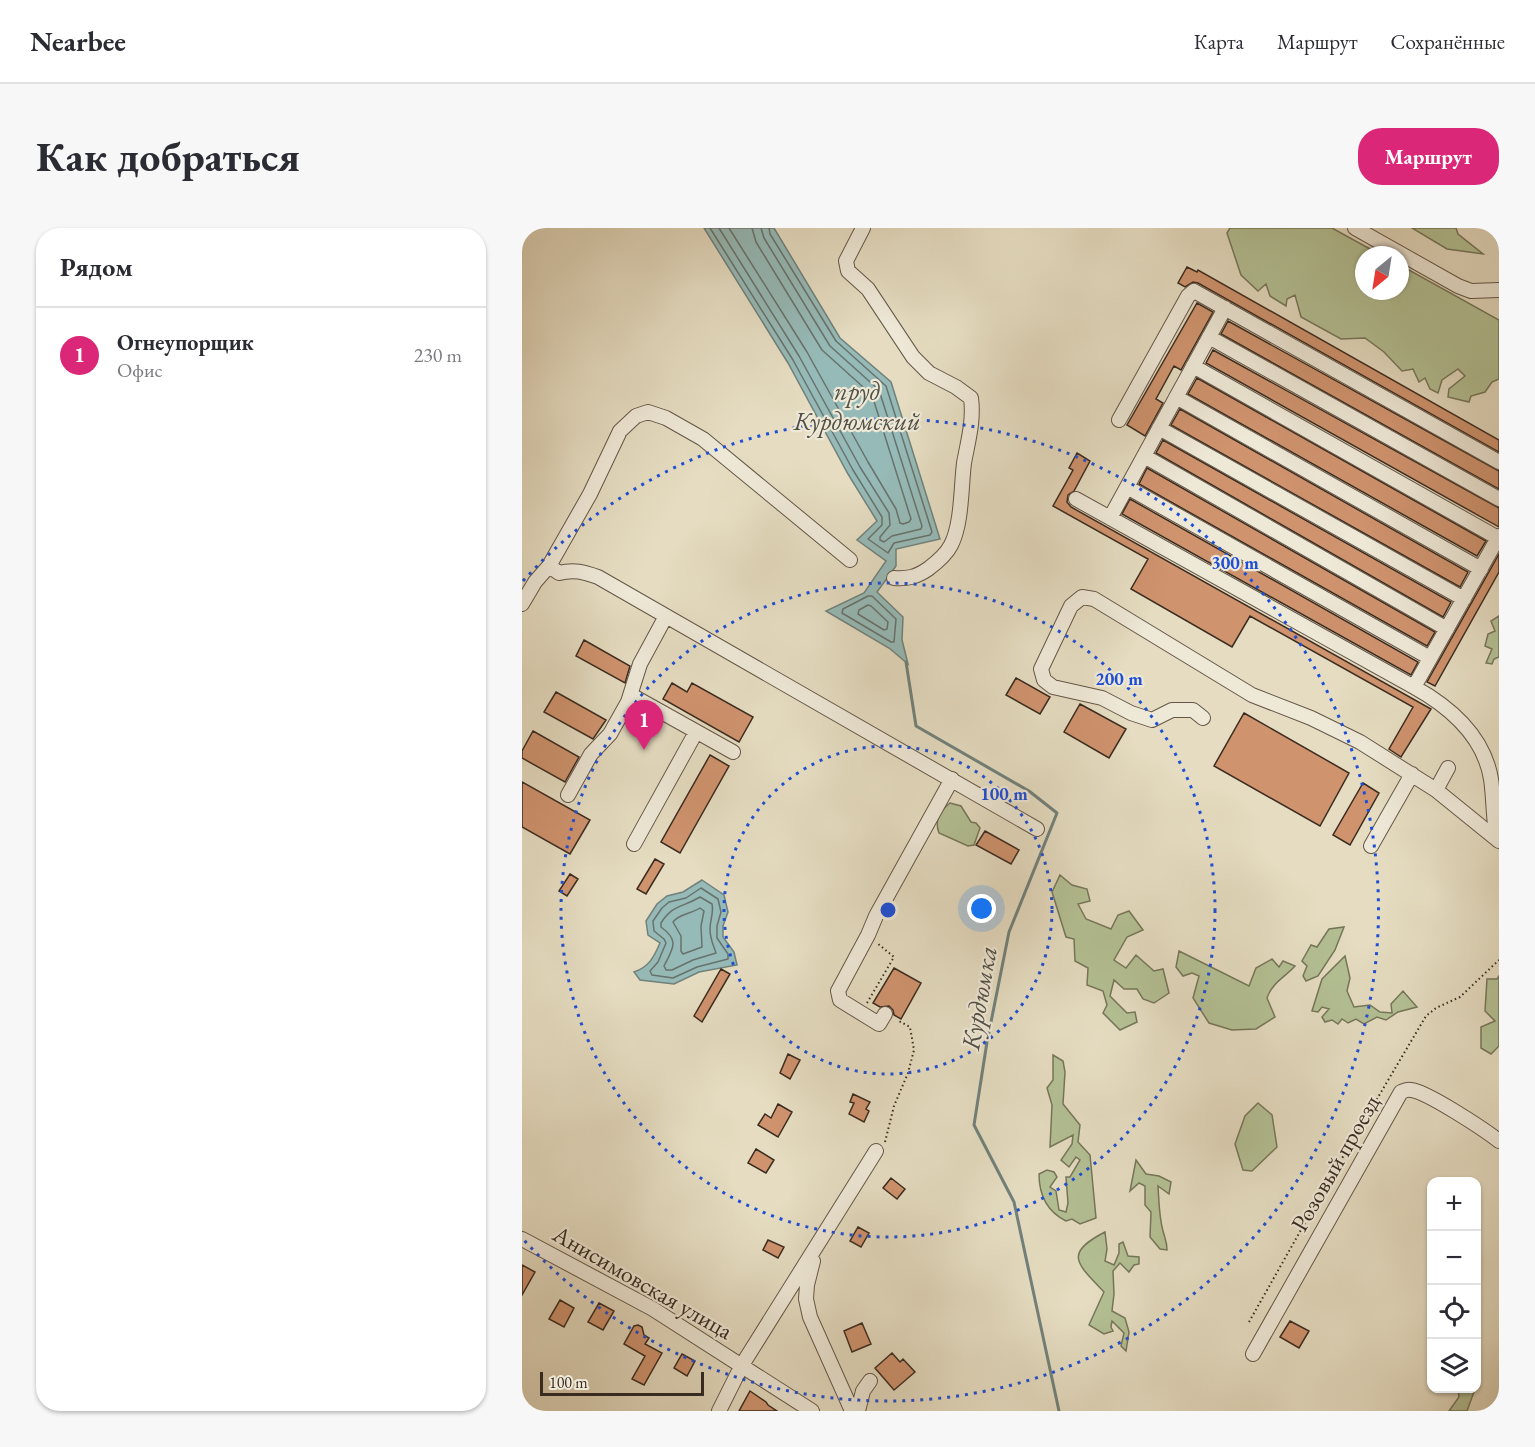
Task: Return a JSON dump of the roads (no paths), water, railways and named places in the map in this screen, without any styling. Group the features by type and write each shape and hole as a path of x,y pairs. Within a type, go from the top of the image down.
{"street":[{"path":"863,228 846,261 848,271 868,289 913,357 928,373 956,387 971,398 973,416 957,525 951,545 937,562 920,574 910,579 894,578"},
{"path":"1355,228 1458,286 1471,291 1499,290"},
{"path":"1119,420 1188,296 1194,291 1499,462"},
{"path":"1110,518 1225,308"},
{"path":"1209,337 1499,499"},
{"path":"1193,366 1498,537 1414,687"},
{"path":"1176,397 1480,569"},
{"path":"522,604 535,582 549,566 590,494 620,431 636,416 648,412 666,418 703,439 850,560"},
{"path":"1159,428 1464,599"},
{"path":"1144,456 1447,629"},
{"path":"1127,487 1430,658"},
{"path":"1076,500 1434,698 1448,709 1476,741 1484,758 1491,778 1498,840"},
{"path":"549,566 559,573 570,570 598,578 1037,829"},
{"path":"1203,718 1193,710 1172,710 1152,720 1131,713 1102,698 1053,687 1044,680 1041,669 1071,606 1082,597 1094,599 1251,695 1311,718 1360,742 1436,790 1498,840"},
{"path":"568,795 591,754 610,734 631,695 640,664 666,616"},
{"path":"631,695 733,752"},
{"path":"634,844 696,732"},
{"path":"1436,790 1448,768"},
{"path":"1371,846 1412,774"},
{"path":"885,1014 879,1023 840,1000 837,996 838,991 876,916 952,779"},
{"name":"Розовый проезд","path":"1253,1354 1401,1092 1411,1090 1437,1102 1499,1141"},
{"name":"Анисимовская улица","path":"742,1365 876,1151"},
{"name":"Анисимовская улица","path":"522,1239 653,1309 812,1411"},
{"path":"822,1239 812,1263 806,1299 810,1317 852,1411"},
{"path":"719,1411 742,1365"},
{"path":"858,1411 863,1391 870,1381"}],"water":[{"name":"пруд Курдюмский","path":"704,228 774,228 840,338 891,382 940,539 896,549 896,566 877,592 903,617 902,640 908,664 889,648 826,611 864,593 886,561 857,540 877,521 848,474 788,363"},
{"path":"702,880 724,895 728,912 723,926 723,937 734,952 737,965 699,972 674,984 640,980 634,972 650,961 660,943 648,935 646,921 657,904 667,896 683,892"}],"waterway":[{"name":"Курдюмка","path":"906,662 916,726 1029,791 1057,813 1009,932 987,1042 974,1125 1014,1202 1059,1411"}],"place":[{"name":"Огнеупорщик","path":"644,750"}]}
